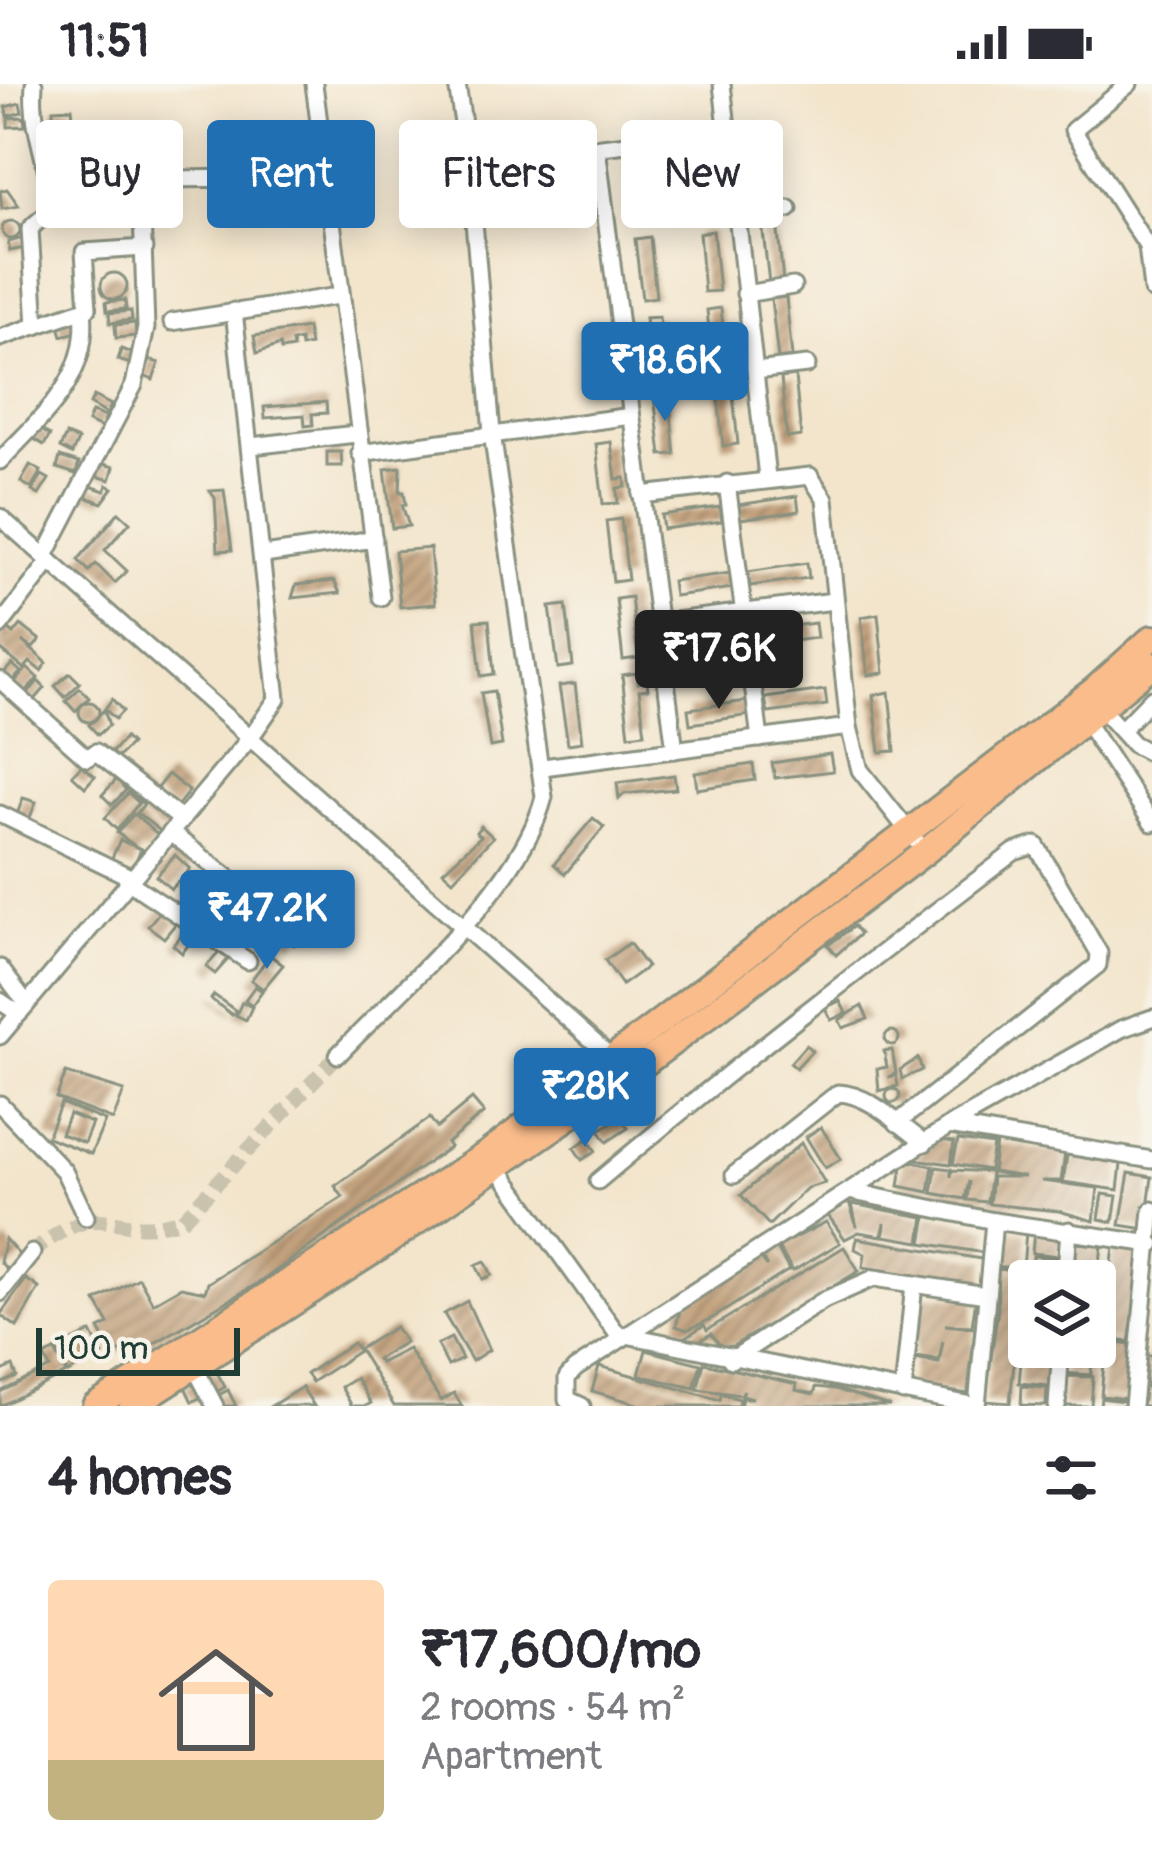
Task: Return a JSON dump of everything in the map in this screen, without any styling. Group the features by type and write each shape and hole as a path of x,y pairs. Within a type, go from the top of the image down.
{"main road":[{"path":"1091,706 1152,638"},
{"path":"132,1406 622,1068 1091,706 1152,665"},
{"path":"95,1406 493,1160"}],"street":[{"path":"34,84 36,136"},
{"path":"314,84 317,120"},
{"path":"457,84 462,120"},
{"path":"722,84 725,120"},
{"path":"1129,84 1073,130 1150,250 1152,290"},
{"path":"621,145 597,148 675,750"},
{"path":"783,210 789,209"},
{"path":"36,222 28,240 36,326"},
{"path":"0,626 48,558 134,385 146,328 144,228"},
{"path":"329,228 381,598"},
{"path":"338,1055 508,874 536,826 544,797 492,433 475,228"},
{"path":"737,228 767,477"},
{"path":"0,338 88,308 84,252 145,248"},
{"path":"746,294 793,286"},
{"path":"172,322 338,296"},
{"path":"0,461 69,390 85,339 83,310"},
{"path":"0,1036 250,738 277,699 234,311"},
{"path":"754,371 807,364"},
{"path":"360,453 631,416"},
{"path":"250,446 356,434"},
{"path":"641,495 767,477 810,476 825,499 849,727 860,770 917,843"},
{"path":"727,483 760,739"},
{"path":"0,517 622,1068"},
{"path":"264,555 374,539"},
{"path":"658,623 834,601"},
{"path":"0,680 87,758 96,752 238,885 211,937"},
{"path":"1121,730 1152,698"},
{"path":"1091,706 1152,754"},
{"path":"1091,706 1152,823"},
{"path":"543,767 849,727"},
{"path":"0,814 131,880 248,961"},
{"path":"598,1181 880,953 1014,852 1036,845 1099,953 1099,965 898,1123"},
{"path":"0,968 23,1009"},
{"path":"0,1001 23,1009"},
{"path":"582,1406 567,1399 567,1378 623,1337 949,1126 1120,1029 1152,1018"},
{"path":"734,1175 838,1093 852,1093 925,1143"},
{"path":"0,1104 64,1171 86,1217"},
{"path":"949,1126 1152,1160"},
{"path":"493,1160 623,1337 976,1406 994,1221"},
{"path":"853,1192 994,1221 1150,1244"},
{"path":"1133,1406 1145,1353 1152,1210"},
{"path":"1067,1260 1069,1230"},
{"path":"0,1293 32,1252"},
{"path":"731,1360 824,1300 874,1278 986,1295"},
{"path":"903,1392 914,1284"},
{"path":"194,1366 215,1406"},
{"path":"1058,1406 1060,1368"}],"building":[{"path":"20,103 22,112 8,116 5,107"},
{"path":"72,108 73,117 53,118 53,109"},
{"path":"24,117 25,126 8,127 8,118"},
{"path":"7,189 19,206 2,209 0,191"},
{"path":"11,221 20,230 11,239 2,230"},
{"path":"763,228 778,228 783,281 769,283"},
{"path":"713,231 719,291 704,292 699,233"},
{"path":"650,237 656,297 642,299 635,239"},
{"path":"23,238 25,248 10,251 8,242"},
{"path":"114,273 127,286 114,299 101,286"},
{"path":"786,297 792,357 778,359 771,299"},
{"path":"125,300 126,309 107,311 106,302"},
{"path":"721,308 727,367 713,369 707,310"},
{"path":"131,311 132,320 110,323 109,313"},
{"path":"77,317 81,331 62,336 58,322"},
{"path":"659,317 666,376 651,378 645,318"},
{"path":"135,323 136,336 116,338 115,325"},
{"path":"307,328 310,345 301,347 300,340 292,342 293,348 281,350 280,345 257,353 254,336"},
{"path":"121,349 137,355 134,365 118,360"},
{"path":"150,360 159,363 153,380 144,376"},
{"path":"795,376 801,436 787,438 781,378"},
{"path":"732,385 738,444 723,446 717,386"},
{"path":"669,394 675,454 661,455 654,396"},
{"path":"94,396 111,405 107,414 90,404"},
{"path":"326,402 327,413 312,414 313,425 305,426 304,415 265,418 264,407"},
{"path":"92,412 106,417 102,428 88,422"},
{"path":"38,428 50,435 44,445 32,438"},
{"path":"66,435 78,440 72,454 60,448"},
{"path":"611,442 616,479 625,478 626,487 617,488 618,503 603,504 596,444"},
{"path":"327,452 341,452 342,466 327,466"},
{"path":"60,457 79,463 76,474 57,468"},
{"path":"100,463 114,467 110,480 96,476"},
{"path":"30,465 41,471 31,488 21,482"},
{"path":"401,467 400,492 404,492 406,505 402,505 409,526 392,528 385,469"},
{"path":"42,475 49,479 39,495 32,491"},
{"path":"107,485 113,488 102,503 86,497 90,486 105,491"},
{"path":"224,490 232,550 218,551 215,498 210,491"},
{"path":"797,496 799,511 740,519 738,505"},
{"path":"720,507 722,521 663,529 661,515"},
{"path":"119,512 130,522 105,550 127,571 115,583 96,564 89,571 78,560"},
{"path":"621,519 628,580 613,582 606,521"},
{"path":"430,548 435,604 400,607 395,551"},
{"path":"807,563 809,578 750,586 748,572"},
{"path":"731,573 733,588 674,596 672,581"},
{"path":"334,581 340,593 292,598 296,585"},
{"path":"631,597 638,658 623,660 616,599"},
{"path":"566,605 573,666 558,668 550,607"},
{"path":"878,614 884,673 868,675 861,617"},
{"path":"489,620 494,674 481,676 475,621"},
{"path":"815,623 817,638 758,645 756,631"},
{"path":"3,625 14,634 21,625 40,640 33,648 22,641 47,663 41,671 30,662 24,669 0,649"},
{"path":"737,634 739,648 732,645 680,656 678,642"},
{"path":"12,664 21,672 10,684 1,676"},
{"path":"27,668 38,678 22,696 11,686"},
{"path":"70,673 80,683 65,697 55,686"},
{"path":"637,673 638,683 647,681 648,689 639,690 645,733 629,735 622,675"},
{"path":"38,681 45,688 32,703 25,697"},
{"path":"575,684 582,742 568,744 559,686"},
{"path":"80,688 89,698 75,711 66,701"},
{"path":"825,690 827,705 768,713 765,698"},
{"path":"494,691 502,745 490,747 481,693"},
{"path":"889,692 895,751 880,752 873,695"},
{"path":"112,699 123,711 115,719 105,709"},
{"path":"748,701 750,715 690,724 688,709"},
{"path":"89,702 99,712 89,722 79,712"},
{"path":"104,710 109,725 98,735 89,725"},
{"path":"125,738 131,744 114,761 108,756"},
{"path":"830,754 833,771 775,778 772,763"},
{"path":"753,764 755,780 697,789 695,773"},
{"path":"82,765 95,776 85,787 72,775"},
{"path":"168,774 189,791 174,810 153,793"},
{"path":"674,775 676,789 624,794 619,799 617,783"},
{"path":"117,779 126,790 112,805 102,795"},
{"path":"135,784 175,820 164,834 137,813 144,804 129,792"},
{"path":"128,793 139,803 117,830 105,818"},
{"path":"23,798 36,802 27,825 15,820"},
{"path":"134,814 160,837 145,853 117,833"},
{"path":"593,818 604,827 565,874 554,864"},
{"path":"481,826 493,837 453,880 443,871 481,836 476,832"},
{"path":"120,840 141,849 132,869 111,860"},
{"path":"175,855 190,869 171,889 156,876"},
{"path":"301,905 313,917 301,929 289,917"},
{"path":"161,910 177,922 164,938 148,926"},
{"path":"285,921 302,933 294,945 276,933"},
{"path":"854,926 860,934 836,955 828,945"},
{"path":"188,927 197,934 182,953 173,945"},
{"path":"629,943 647,967 622,985 605,960"},
{"path":"222,949 230,957 215,974 206,967"},
{"path":"270,955 283,965 263,989 251,980"},
{"path":"255,986 262,991 252,1005 245,1000"},
{"path":"214,995 236,1011 232,1015 211,999"},
{"path":"840,1001 846,1013 831,1020 825,1008"},
{"path":"242,1002 252,1007 246,1020 236,1015"},
{"path":"862,1006 868,1019 843,1028 839,1020"},
{"path":"892,1031 899,1038 892,1045 885,1038"},
{"path":"806,1045 812,1051 796,1068 790,1063"},
{"path":"892,1050 896,1073 888,1077 896,1075 898,1086 879,1091 877,1069 887,1067 884,1051"},
{"path":"918,1058 922,1070 902,1079 900,1070"},
{"path":"66,1073 124,1091 113,1120 56,1098"},
{"path":"893,1089 900,1096 893,1103 886,1096"},
{"path":"472,1099 484,1113 447,1143 450,1147 260,1282 141,1351 137,1343 113,1355 99,1329 109,1324 96,1301 139,1278 153,1303 181,1287 205,1292 208,1283 343,1197 335,1186 430,1118 437,1128"},
{"path":"61,1103 105,1121 91,1154 47,1137","holes":["69,1114 92,1123 84,1143 61,1134"]},
{"path":"621,1118 628,1128 607,1142 599,1130"},
{"path":"821,1127 841,1159 825,1168 806,1137"},
{"path":"587,1139 596,1151 582,1160 574,1148"},
{"path":"934,1139 954,1142 951,1164 914,1159"},
{"path":"958,1140 993,1145 989,1170 953,1164"},
{"path":"801,1143 825,1183 807,1188 769,1225 741,1195"},
{"path":"996,1143 1065,1153 1061,1181 1041,1181 1098,1188 1094,1221 1059,1211 989,1204 992,1177 1025,1177 992,1172"},
{"path":"1067,1155 1121,1164 1118,1190 1063,1182"},
{"path":"903,1160 933,1166 929,1192 899,1186"},
{"path":"936,1167 951,1169 951,1177 952,1170 991,1172 987,1202 967,1200 969,1181 965,1199 932,1193"},
{"path":"1129,1173 1152,1177 1145,1229 1120,1225"},
{"path":"1103,1194 1117,1196 1113,1222 1099,1219"},
{"path":"849,1202 857,1227 852,1204 924,1217 920,1242 884,1236 885,1223 882,1236 859,1232 845,1239 827,1214"},
{"path":"927,1214 990,1228 985,1253 922,1243"},
{"path":"826,1222 840,1243 793,1271 778,1247"},
{"path":"1001,1229 1026,1231 1024,1260 1008,1260 1008,1267 994,1266"},
{"path":"1034,1231 1062,1233 1060,1256 1032,1253"},
{"path":"857,1238 987,1260 982,1286 863,1267 865,1254 855,1249"},
{"path":"5,1239 22,1258 8,1270 0,1262"},
{"path":"1075,1243 1102,1245 1100,1260 1072,1260"},
{"path":"775,1245 789,1270 713,1318 687,1330 676,1326 681,1307 760,1257 767,1267 760,1254"},
{"path":"1114,1246 1145,1249 1129,1342 1116,1340 1116,1260 1112,1260"},
{"path":"844,1247 859,1271 733,1346 722,1347 711,1334 697,1342 683,1339 704,1325 707,1330"},
{"path":"485,1261 492,1275 483,1279 476,1265"},
{"path":"997,1269 1008,1270 1008,1368 1013,1368 1010,1403 985,1401 998,1309"},
{"path":"26,1279 39,1288 17,1327 0,1315"},
{"path":"920,1294 976,1298 972,1326 945,1325 975,1328 968,1394 910,1385 914,1359 939,1363 943,1341 939,1360 914,1357 917,1337 911,1337"},
{"path":"467,1301 489,1350 472,1361 444,1314"},
{"path":"395,1327 405,1342 377,1359 380,1363 408,1349 441,1401 454,1393 462,1406 394,1406 359,1349"},
{"path":"91,1332 103,1355 68,1373 56,1350"},
{"path":"451,1338 462,1359 448,1366 437,1345"},
{"path":"353,1343 359,1351 312,1382 306,1374"},
{"path":"1116,1343 1133,1345 1128,1399 1101,1396 1104,1368 1116,1368"},
{"path":"646,1350 701,1364 694,1388 639,1375"},
{"path":"55,1351 66,1373 0,1406 0,1392 50,1368 44,1356"},
{"path":"1147,1356 1152,1356 1152,1385 1145,1384"},
{"path":"704,1363 797,1384 796,1390 814,1394 816,1387 835,1389 890,1406 740,1406 742,1398 753,1398 742,1395 744,1390 741,1395 697,1389"},
{"path":"13,1366 17,1377 0,1384 0,1372"},
{"path":"599,1366 720,1400 721,1394 740,1399 738,1406 644,1406 592,1391"},
{"path":"1020,1368 1052,1368 1049,1386 1019,1383"},
{"path":"1064,1368 1092,1368 1091,1375 1063,1373"},
{"path":"215,1369 225,1387 213,1394 203,1376"},
{"path":"1066,1376 1093,1377 1091,1406 1062,1406"},
{"path":"356,1378 371,1403 366,1406 352,1406 341,1387"},
{"path":"196,1382 203,1396 192,1402 185,1387"},
{"path":"1022,1386 1047,1388 1046,1406 1021,1405"},
{"path":"302,1387 314,1406 271,1406"},
{"path":"1144,1387 1152,1388 1152,1406 1142,1406"},
{"path":"228,1390 236,1406 220,1406 215,1397"},
{"path":"1101,1398 1130,1402 1130,1406 1100,1406"}],"tunnel":[{"path":"32,1253 78,1224 109,1221 140,1226 183,1219 338,1055"}]}
